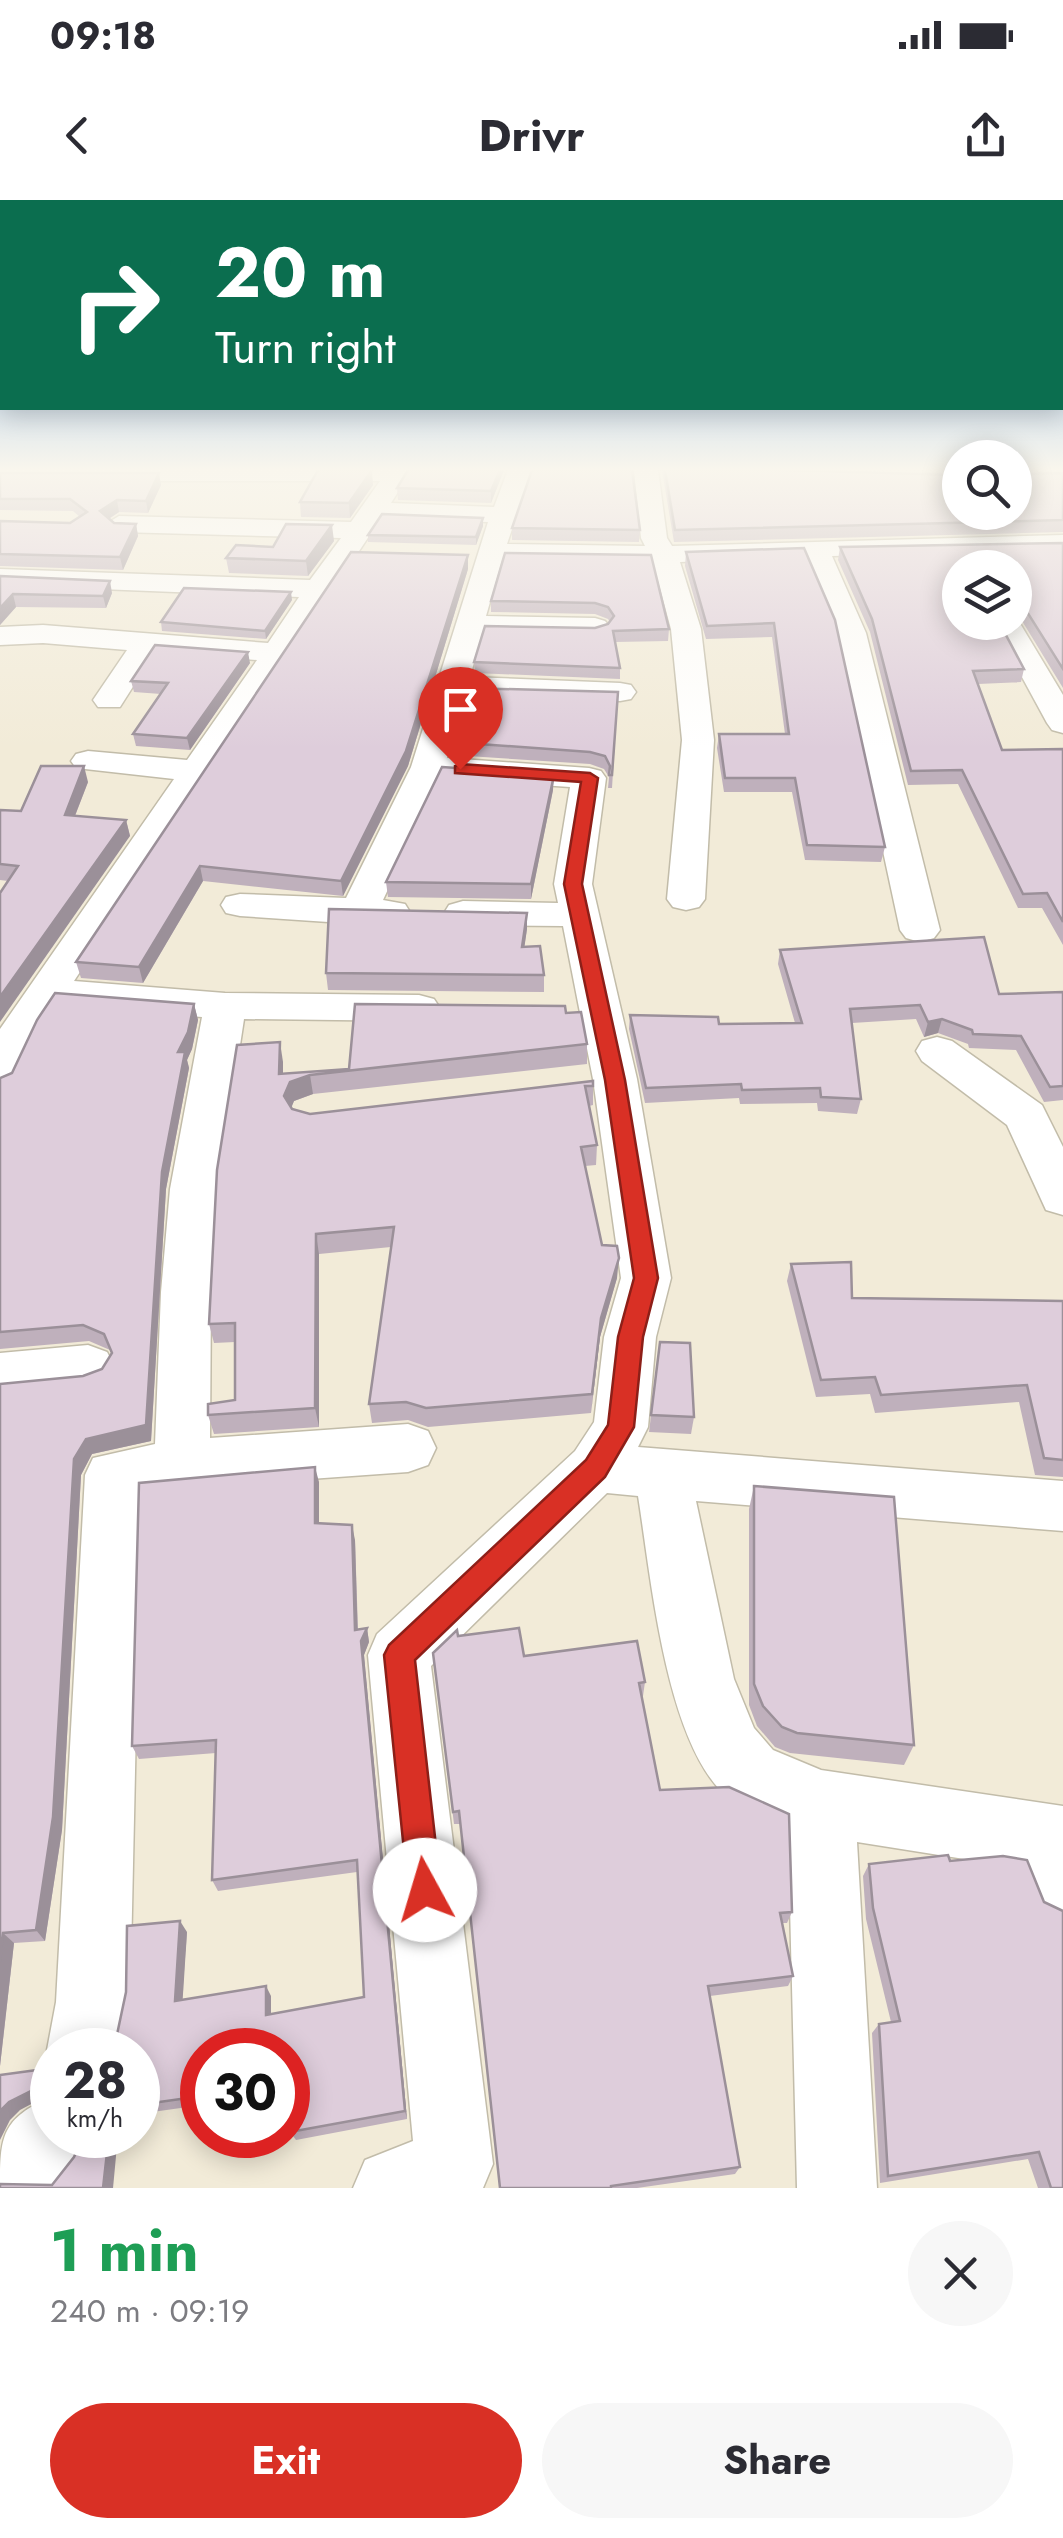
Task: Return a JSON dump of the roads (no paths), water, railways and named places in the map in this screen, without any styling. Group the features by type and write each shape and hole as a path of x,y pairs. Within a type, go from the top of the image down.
{"street":[{"path":"0,1078 18,1034 276,653 315,589 340,563"},
{"path":"358,912 428,767 487,563"},
{"path":"667,563 686,629 698,740 686,899"},
{"path":"821,563 851,633 920,930"},
{"path":"0,576 315,589"},
{"path":"469,624 595,627"},
{"path":"0,636 44,634 276,653"},
{"path":"1016,640 1063,723"},
{"path":"108,700 144,645"},
{"path":"452,686 620,692"},
{"path":"88,760 197,770"},
{"path":"393,2188 454,2164 399,1655 595,1468 621,1427 630,1337 646,1278 578,1009 580,914 573,884 590,778 428,767"},
{"path":"240,905 358,912 580,914"},
{"path":"46,992 225,1006 460,1008"},
{"path":"182,1464 186,1292 194,1188 225,1006"},
{"path":"937,1052 1026,1116 1063,1198"},
{"path":"0,1376 88,1367"},
{"path":"88,2028 93,2002 114,1474 182,1464 408,1448"},
{"path":"595,1468 1063,1506"},
{"path":"663,1473 704,1698 723,1742 750,1772 821,1802 1057,1855"},
{"path":"821,1802 838,2188"},
{"path":"17,2188 19,2179 36,2158"}]}
